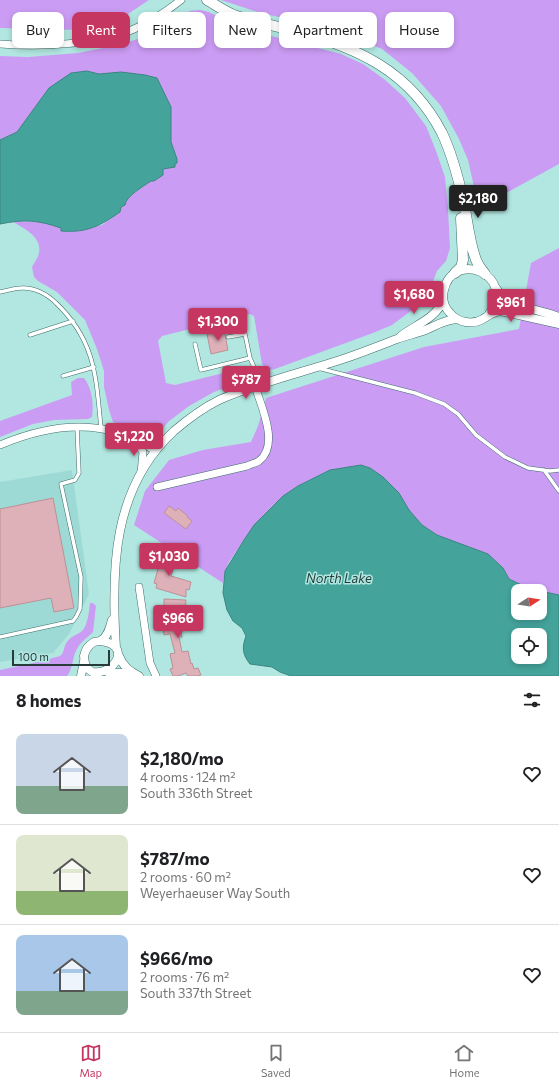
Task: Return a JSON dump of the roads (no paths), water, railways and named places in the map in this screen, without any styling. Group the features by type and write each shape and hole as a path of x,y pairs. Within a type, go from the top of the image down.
{"main road":[{"path":"207,0 233,14 308,34 348,47 372,59 387,69 411,89 433,118 449,150 463,200 475,259 485,274"},
{"path":"456,172 461,206 464,258 461,267 456,273"}],"street":[{"path":"0,44 52,45 115,35 133,29 151,20 181,0"},
{"path":"398,339 409,329 436,313 442,305 445,284 450,278 463,269 471,268 485,274 491,279 500,294 511,302 559,317"},
{"path":"105,675 117,665 115,607 116,561 119,534 125,507 134,486 155,451 179,427 200,411 218,401 258,385 315,368 424,330 442,321 457,319 470,322 484,319 494,308 497,293 495,286"},
{"path":"443,300 450,314 457,319"},
{"path":"489,314 505,311 559,324"},
{"path":"157,488 247,466 258,461 264,456 268,448 269,438 258,385"},
{"path":"0,445 40,431 55,428 77,427 101,428 134,438 155,451"},
{"path":"134,438 143,452 141,473"},
{"path":"139,587 150,663 156,676"},
{"path":"100,641 107,634 115,607"},
{"path":"82,676 84,655 90,645 100,641 106,641 117,651 124,665 130,671 139,676"},
{"path":"84,660 86,666 94,673 105,675 125,673 134,676"}],"lane":[{"path":"0,292 20,288 38,291 51,298 68,314 81,333 94,366 101,428"},
{"path":"30,335 73,321"},
{"path":"228,337 245,334 258,385"},
{"path":"195,344 201,370 250,358"},
{"path":"63,376 94,366"},
{"path":"315,368 415,393 444,404 458,414 476,435 505,457 528,468 559,470"},
{"path":"0,637 73,620 80,608 81,577 61,484 75,480 80,473 77,427"},
{"path":"544,470 559,491"}],"water":[{"path":"87,71 99,74 121,72 157,78 171,107 171,142 177,159 175,167 163,169 163,175 140,188 128,198 125,205 121,207 120,212 93,228 78,231 61,231 61,228 45,223 31,221 16,221 0,224 0,140 17,132 49,88 71,73"},
{"name":"North Lake","path":"361,465 370,468 383,477 399,493 409,510 422,525 437,535 488,554 503,568 509,579 520,584 511,584 511,620 547,620 547,592 559,595 559,676 291,676 272,667 250,664 245,657 244,650 246,636 242,628 233,621 227,610 223,593 225,571 254,525 283,496 298,486 330,470"}]}
